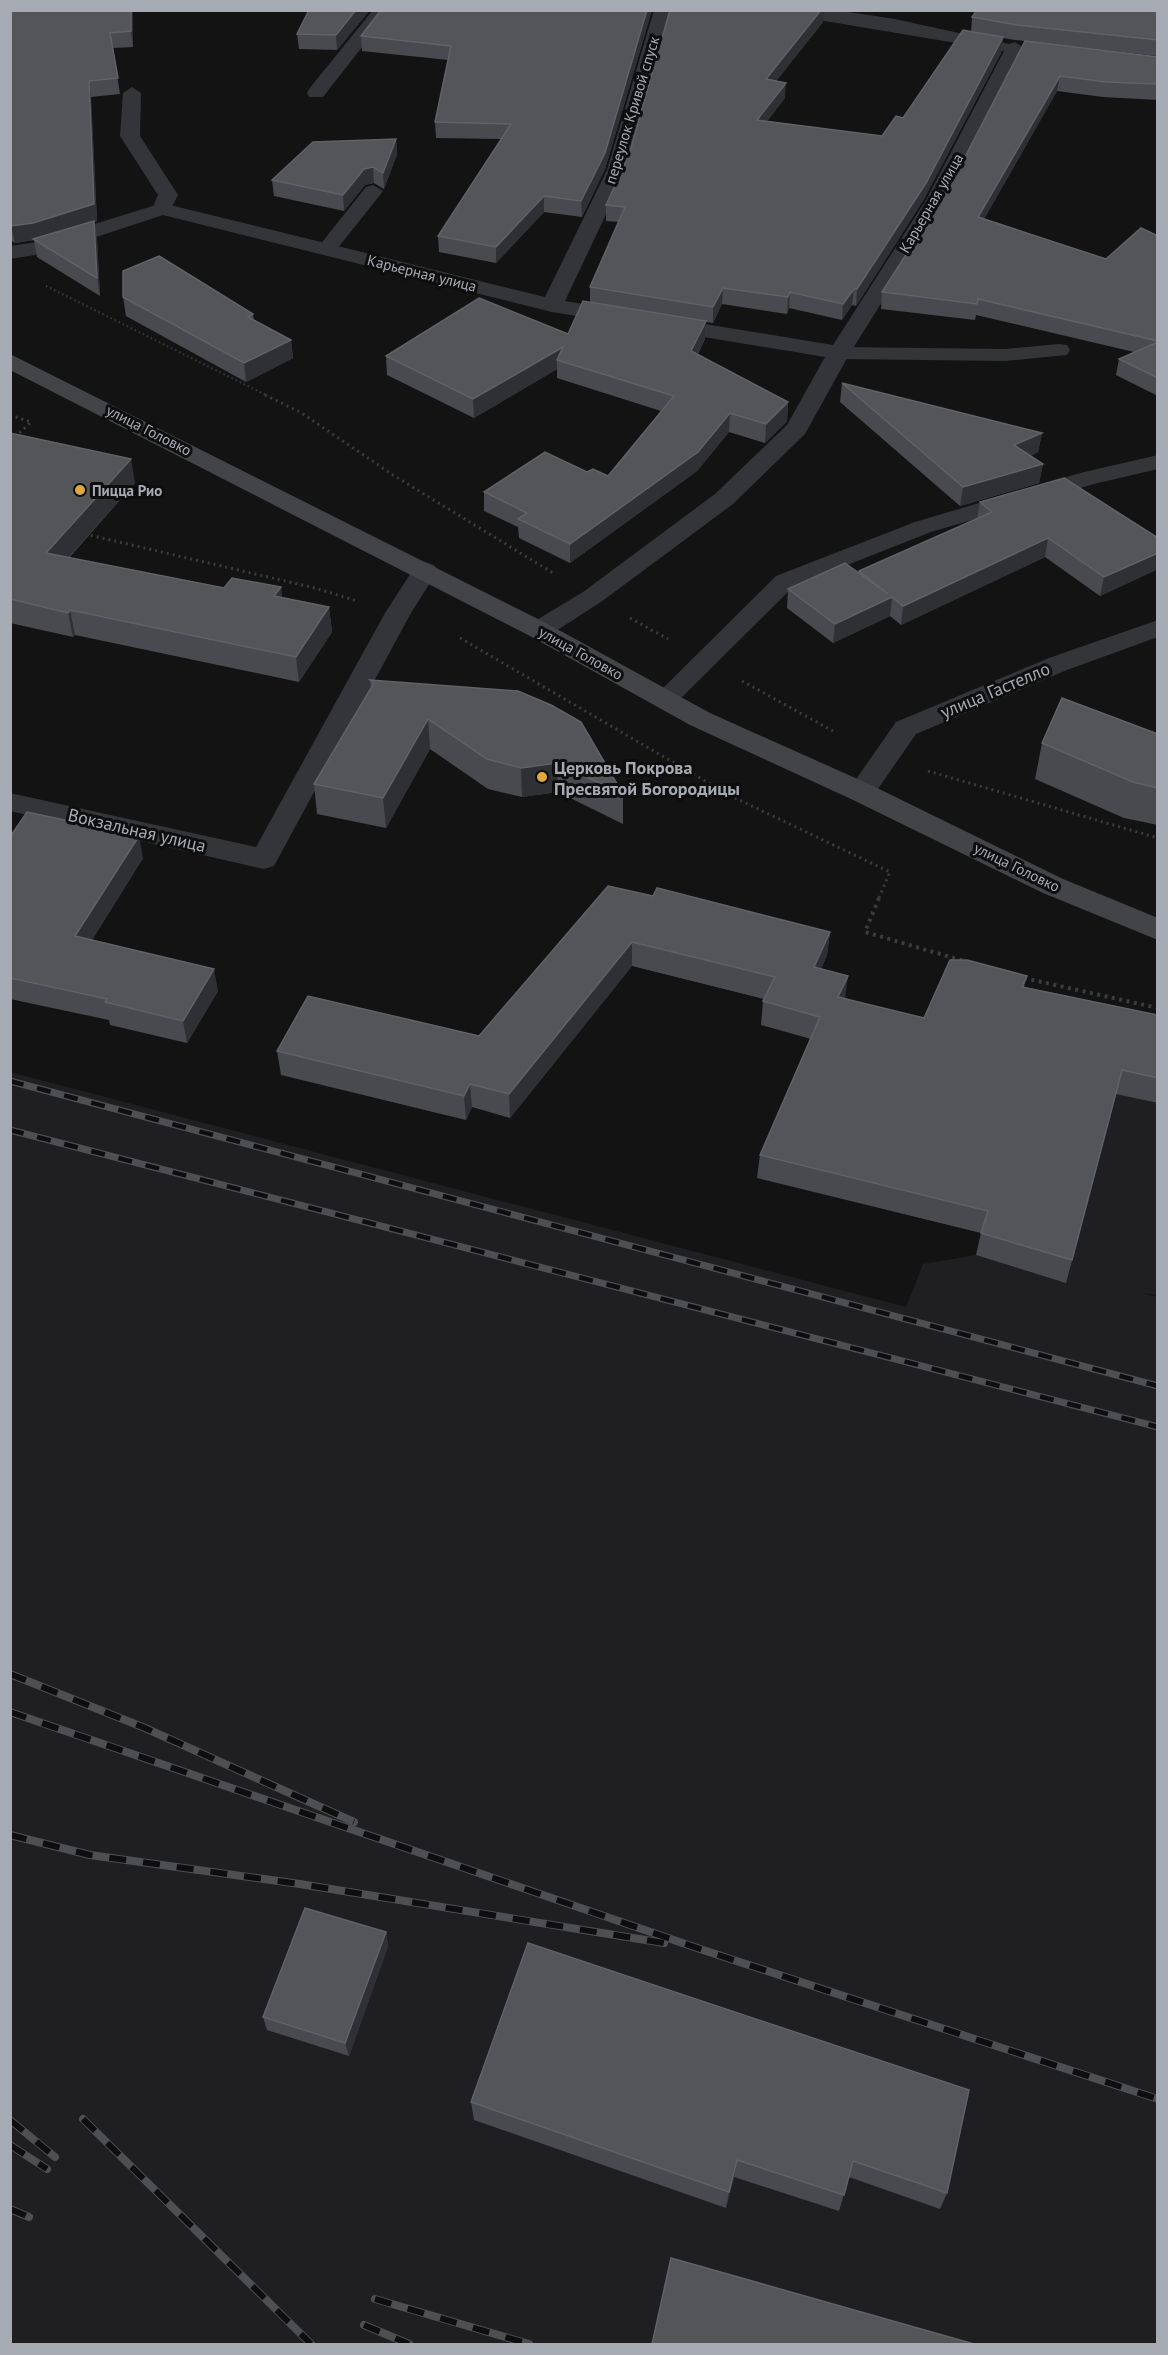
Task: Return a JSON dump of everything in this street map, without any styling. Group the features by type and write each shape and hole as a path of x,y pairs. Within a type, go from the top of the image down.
{"main road":[{"name":"улица Головко","path":"10,361 425,570 700,719 861,792 1053,886 1158,930"}],"street":[{"name":"переулок Кривой спуск","path":"552,305 616,170 663,10"},
{"path":"795,10 900,18 1015,48 1039,51"},
{"name":"Карьерная улица","path":"539,630 592,597 724,499 797,429 839,353 936,200 1015,48"},
{"name":"Карьерная улица","path":"162,209 552,305 839,353"},
{"path":"10,253 40,248 162,209"},
{"path":"398,613 425,570"},
{"name":"Вокзальная улица","path":"10,802 264,859 398,613"},
{"name":"улица Гастелло","path":"861,792 906,728 1058,664 1158,628"}],"lane":[{"path":"316,93 383,10"},
{"path":"132,93 130,136 168,195 162,209"},
{"path":"326,250 373,191"},
{"path":"839,353 1005,355 1059,350"},
{"path":"665,699 785,582 922,527 1088,478 1158,462"}],"path":[{"path":"10,415 31,422 10,442"},
{"path":"78,532 315,588 436,624 731,796 890,872 865,932 973,964"},
{"path":"1017,976 1158,1008"}],"shaded area":[{"path":"1157,1040 1157,1295 1141,1293 1158,1297 1157,2344 11,2344 10,1072 906,1307 923,1264 976,1255"}],"building":[{"path":"10,10 131,10 131,31 110,33 118,78 89,81 94,204 33,223 11,226 10,226"},
{"path":"309,10 356,10 336,35 297,34"},
{"path":"381,10 647,10 605,153 581,201 544,196 496,247 438,236 511,124 435,122 451,46 361,36"},
{"path":"670,10 821,10 766,79 786,83 757,120 882,136 896,116 903,118 963,30 1003,37 926,183 857,289 854,289 843,304 790,292 788,297 723,288 713,307 590,287 625,207 606,205 629,155"},
{"path":"977,10 1158,10 1158,40 1017,25 972,17"},
{"path":"1025,41 1158,57 1158,84 1106,82 1060,76 978,217 1106,259 1141,228 1158,236 1158,341 978,299 977,304 882,292 950,186"},
{"path":"396,139 383,173 373,167 364,169 343,195 272,180 313,142"},
{"path":"94,221 97,278 33,239"},
{"path":"159,256 253,314 248,317 291,340 244,363 123,297 123,271"},
{"path":"479,298 568,334 583,301 706,321 691,351 788,402 766,424 730,413 698,452 570,544 518,519 527,513 484,492 545,452 587,472 593,469 608,476 674,396 557,360 563,347 473,399 386,356"},
{"path":"1158,342 1158,378 1119,359"},
{"path":"842,383 1042,433 1014,445 1043,464 963,487"},
{"path":"10,433 131,459 46,553 224,588 232,578 281,587 274,596 329,607 296,657 70,610 68,613 10,599"},
{"path":"1064,478 1158,538 1158,553 1104,577 1048,538 903,606 892,597 835,624 788,589 845,563 888,594 859,571 992,512 980,502"},
{"path":"370,680 518,691 551,705 581,722 623,794 557,763 521,768 487,759 428,719 383,798 314,784 374,683"},
{"path":"1062,698 1158,734 1158,788 1133,782 1042,743"},
{"path":"27,812 139,836 75,936 214,969 183,1021 105,1002 107,999 10,978 10,837"},
{"path":"608,886 653,896 657,888 830,932 814,967 848,976 838,997 924,1018 950,960 967,960 1027,976 1022,987 1158,1015 1158,1078 1122,1070 1072,1260 981,1233 988,1211 760,1155 820,1017 763,1001 775,977 632,942 509,1094 470,1084 464,1096 277,1051 308,996 479,1036"},
{"path":"305,1908 386,1932 345,2043 263,2017"},
{"path":"528,1943 969,2090 947,2193 853,2161 844,2195 737,2160 729,2192 471,2102"},
{"path":"671,2258 974,2344 652,2344"}],"railway":[{"path":"10,1081 1158,1386"},
{"path":"10,1130 1158,1427"},
{"path":"10,1674 145,1728 354,1822"},
{"path":"10,1712 700,1949 1158,2099"},
{"path":"10,1835 90,1855 300,1884 664,1943"},
{"path":"83,2119 311,2344"},
{"path":"10,2120 55,2157"},
{"path":"10,2145 47,2169"},
{"path":"10,2209 29,2217"},
{"path":"375,2299 529,2344"},
{"path":"364,2325 409,2344"}],"place":[{"name":"Пицца Рио","path":"80,490"},
{"name":"Церковь Покрова Пресвятой Богородицы","path":"542,777"}]}
